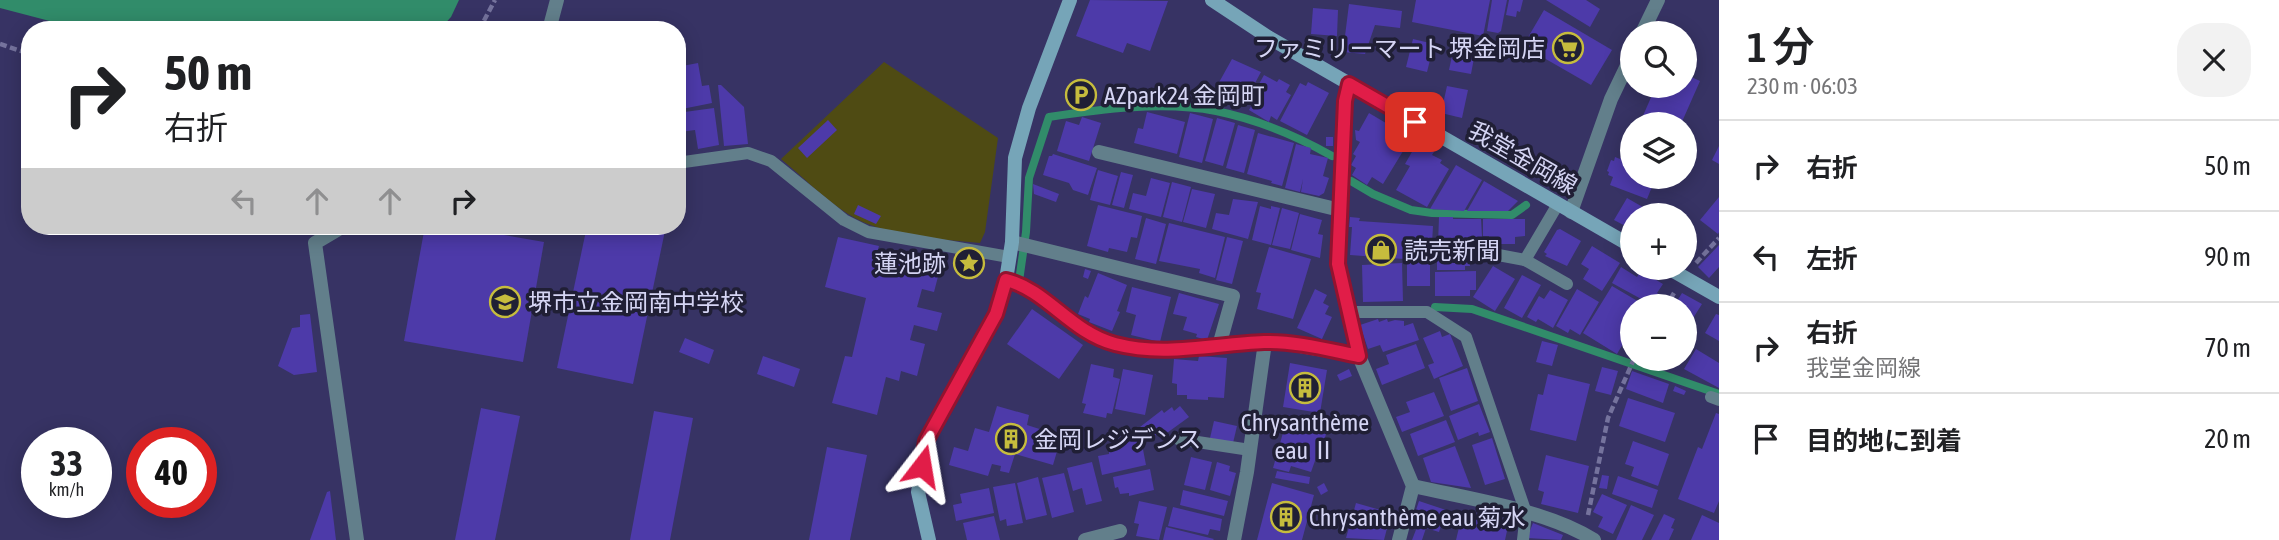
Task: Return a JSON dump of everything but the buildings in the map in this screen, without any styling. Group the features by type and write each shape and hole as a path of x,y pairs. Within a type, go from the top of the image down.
{"street":[{"path":"551,21 557,0"},
{"path":"929,540 918,492 926,441 996,314 1007,280 1009,257 1018,243 1015,158 1030,108 1070,0"},
{"name":"我堂金岡線","path":"1212,0 1268,37 1620,240"},
{"path":"1648,21 1658,0"},
{"path":"1571,212 1620,80"},
{"path":"1349,84 1345,101 1338,264 1359,356 1413,486 1399,540"},
{"path":"1099,152 1340,211"},
{"path":"329,235 315,243 357,540"},
{"path":"1018,243 1233,296 1219,346 1265,342 1359,356"},
{"path":"1689,280 1719,297"},
{"path":"1234,540 1251,450 1265,342"},
{"path":"1413,486 1526,513 1589,536"},
{"path":"1085,540 1120,531"}],"lane":[{"path":"686,162 748,153 771,161 844,220 869,232 1009,257"},
{"path":"1525,260 1558,204"},
{"path":"1493,254 1525,260 1567,284"},
{"path":"1007,280 1024,285 1074,325 1095,337 1117,344 1164,351 1219,346"},
{"path":"1350,312 1427,312 1466,337 1526,513 1524,540"},
{"path":"1178,439 1251,450"}],"path":[{"path":"484,21 495,0"},
{"path":"0,44 21,51"},
{"path":"1697,263 1719,238"},
{"path":"1589,536 1608,418 1628,371"}],"shaded area":[{"path":"0,0 459,0 447,21 50,21 0,8"},
{"path":"884,62 998,138 985,232 980,243 912,236 862,222 830,202 781,159"}],"waterway":[{"path":"1018,288 1026,232 1029,178 1049,117 1132,107 1196,108 1261,123 1332,156"},
{"path":"1351,181 1373,194 1411,210 1432,213 1512,215 1526,205"},
{"path":"1435,307 1472,309 1719,394"}],"place":[{"name":"ファミリーマート 堺金岡店","path":"1568,48"},
{"name":"AZpark24 金岡町","path":"1081,95"},
{"name":"読売新聞","path":"1381,250"},
{"name":"蓮池跡","path":"969,263"},
{"name":"堺市立金岡南中学校","path":"505,302"},
{"name":"Chrysanthème eau Ⅱ","path":"1305,388"},
{"name":"金岡レジデンス","path":"1011,439"},
{"name":"Chrysanthème eau 菊水","path":"1286,517"}],"route":[{"path":"922,466 926,441 996,314 1006,280 1024,285 1074,325 1095,337 1117,344 1164,351 1265,342 1359,356 1338,264 1345,101 1349,84 1415,122"}]}
